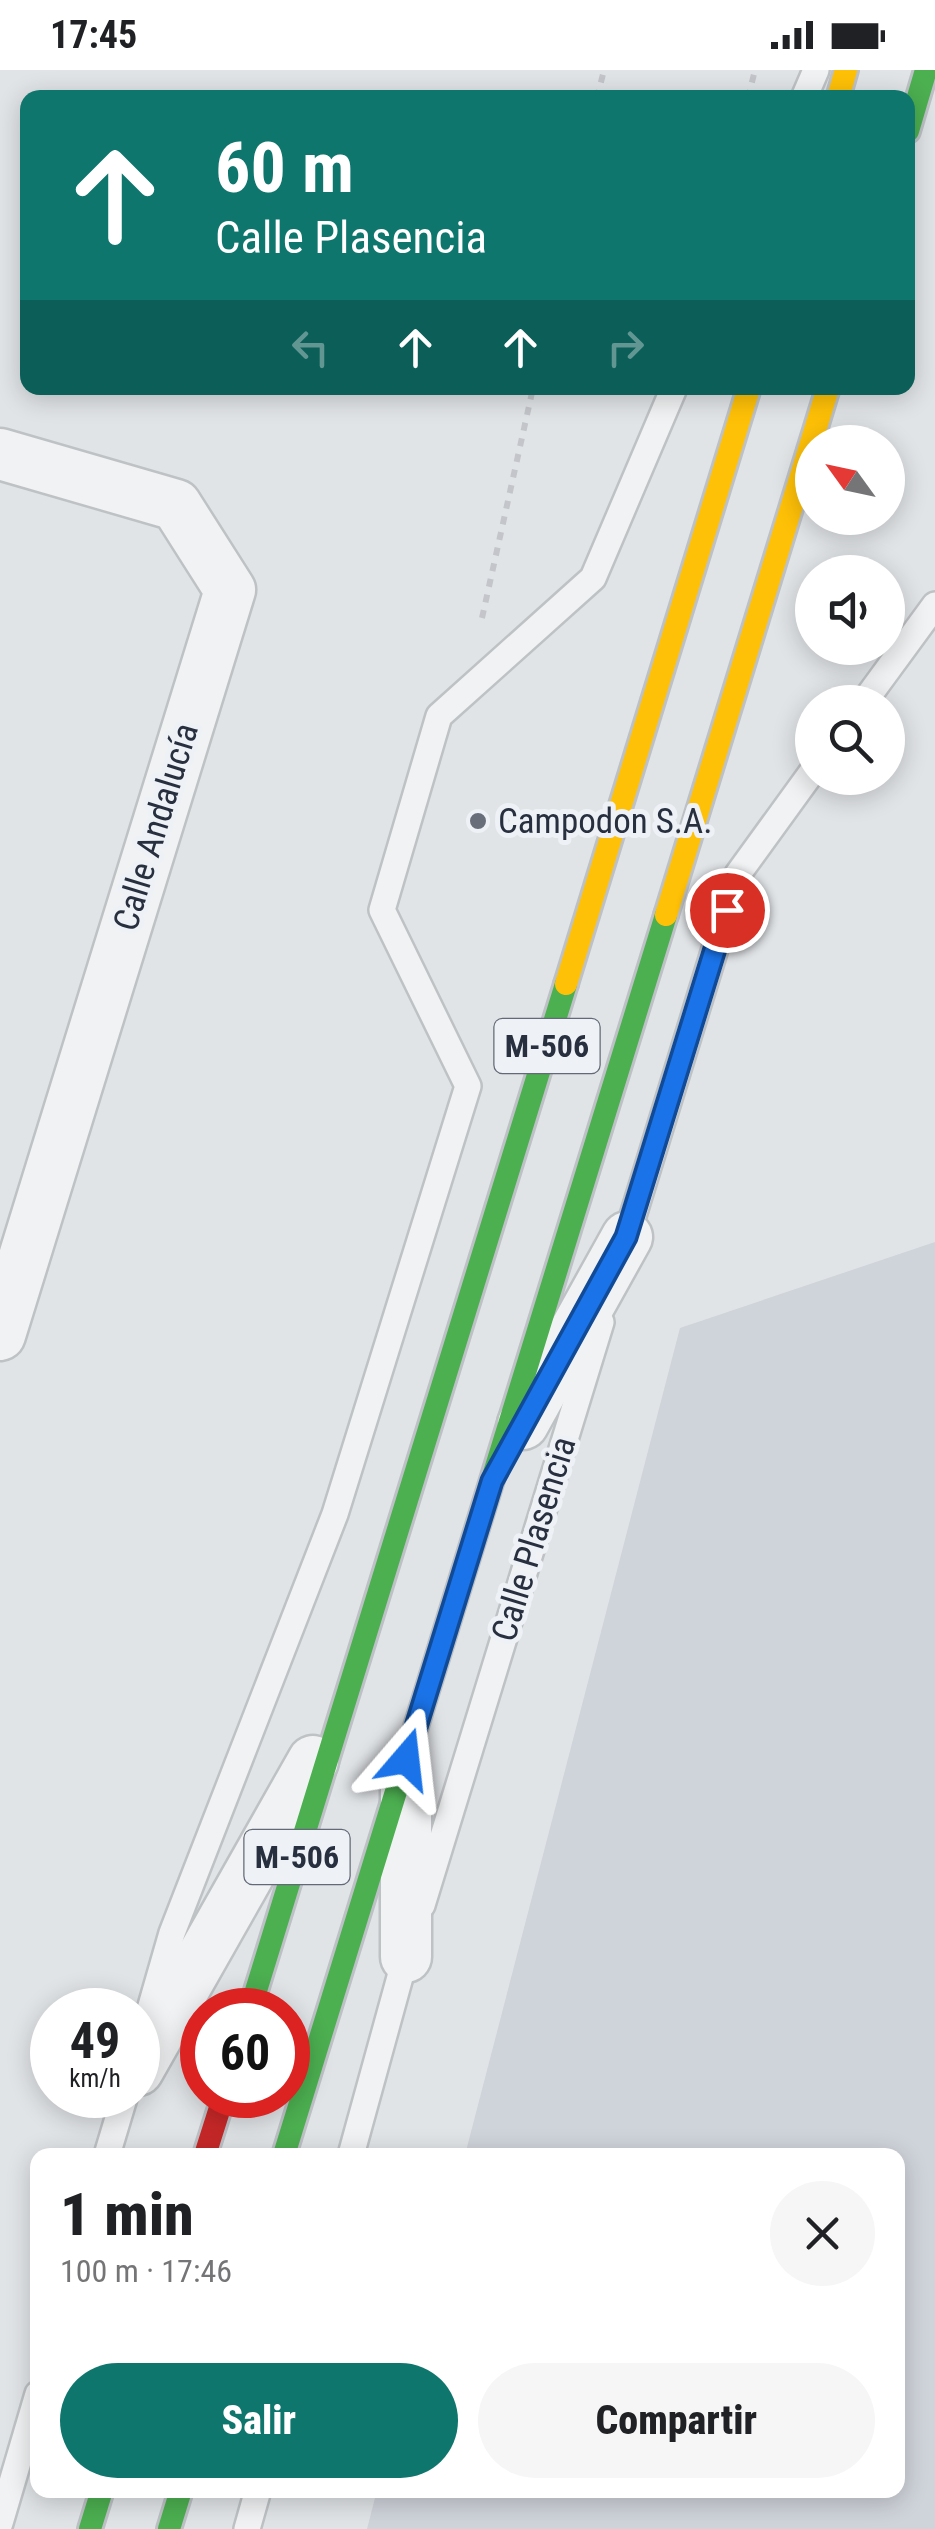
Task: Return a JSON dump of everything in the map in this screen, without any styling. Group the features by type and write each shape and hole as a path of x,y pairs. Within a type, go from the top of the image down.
{"main road":[{"path":"915,107 926,70"},
{"name":"M-506","path":"257,1988 747,395"},
{"name":"M-506","path":"286,2148 826,395"},
{"path":"207,2148 217,2118"},
{"path":"90,2529 100,2498"},
{"path":"168,2529 178,2498"}],"street":[{"name":"Calle Andalucía","path":"0,454 176,505 230,590 0,1335"},
{"path":"492,1481 626,1237"},
{"path":"160,2031 345,1704"},
{"path":"406,1759 406,1956"}],"lane":[{"path":"156,1988 172,1933 335,1514 468,1086 382,910 439,716 594,578 671,395"},
{"path":"876,685 935,605"},
{"name":"Calle Plasencia","path":"353,2148 406,1956 738,874 795,795"},
{"path":"109,2148 118,2118"},
{"path":"0,2523 30,2421"},
{"path":"247,2529 256,2498"}],"path":[{"path":"466,692 531,395"}],"shaded area":[{"path":"935,1242 935,2529 367,2529 375,2498 905,2498 905,2148 467,2148 680,1328"}],"traffic: fast":[{"path":"915,107 926,70"},
{"path":"286,2148 666,915"},
{"path":"257,1988 566,984"},
{"path":"90,2529 100,2498"},
{"path":"169,2529 179,2498"}],"traffic: slow":[{"path":"840,90 846,70"},
{"path":"566,984 747,395"},
{"path":"666,915 826,395"}],"traffic: jam":[{"path":"207,2148 217,2118"}],"place":[{"name":"Campodon S.A.","path":"478,821"}],"route":[{"path":"406,1759 492,1481 626,1237 727,910"}]}
